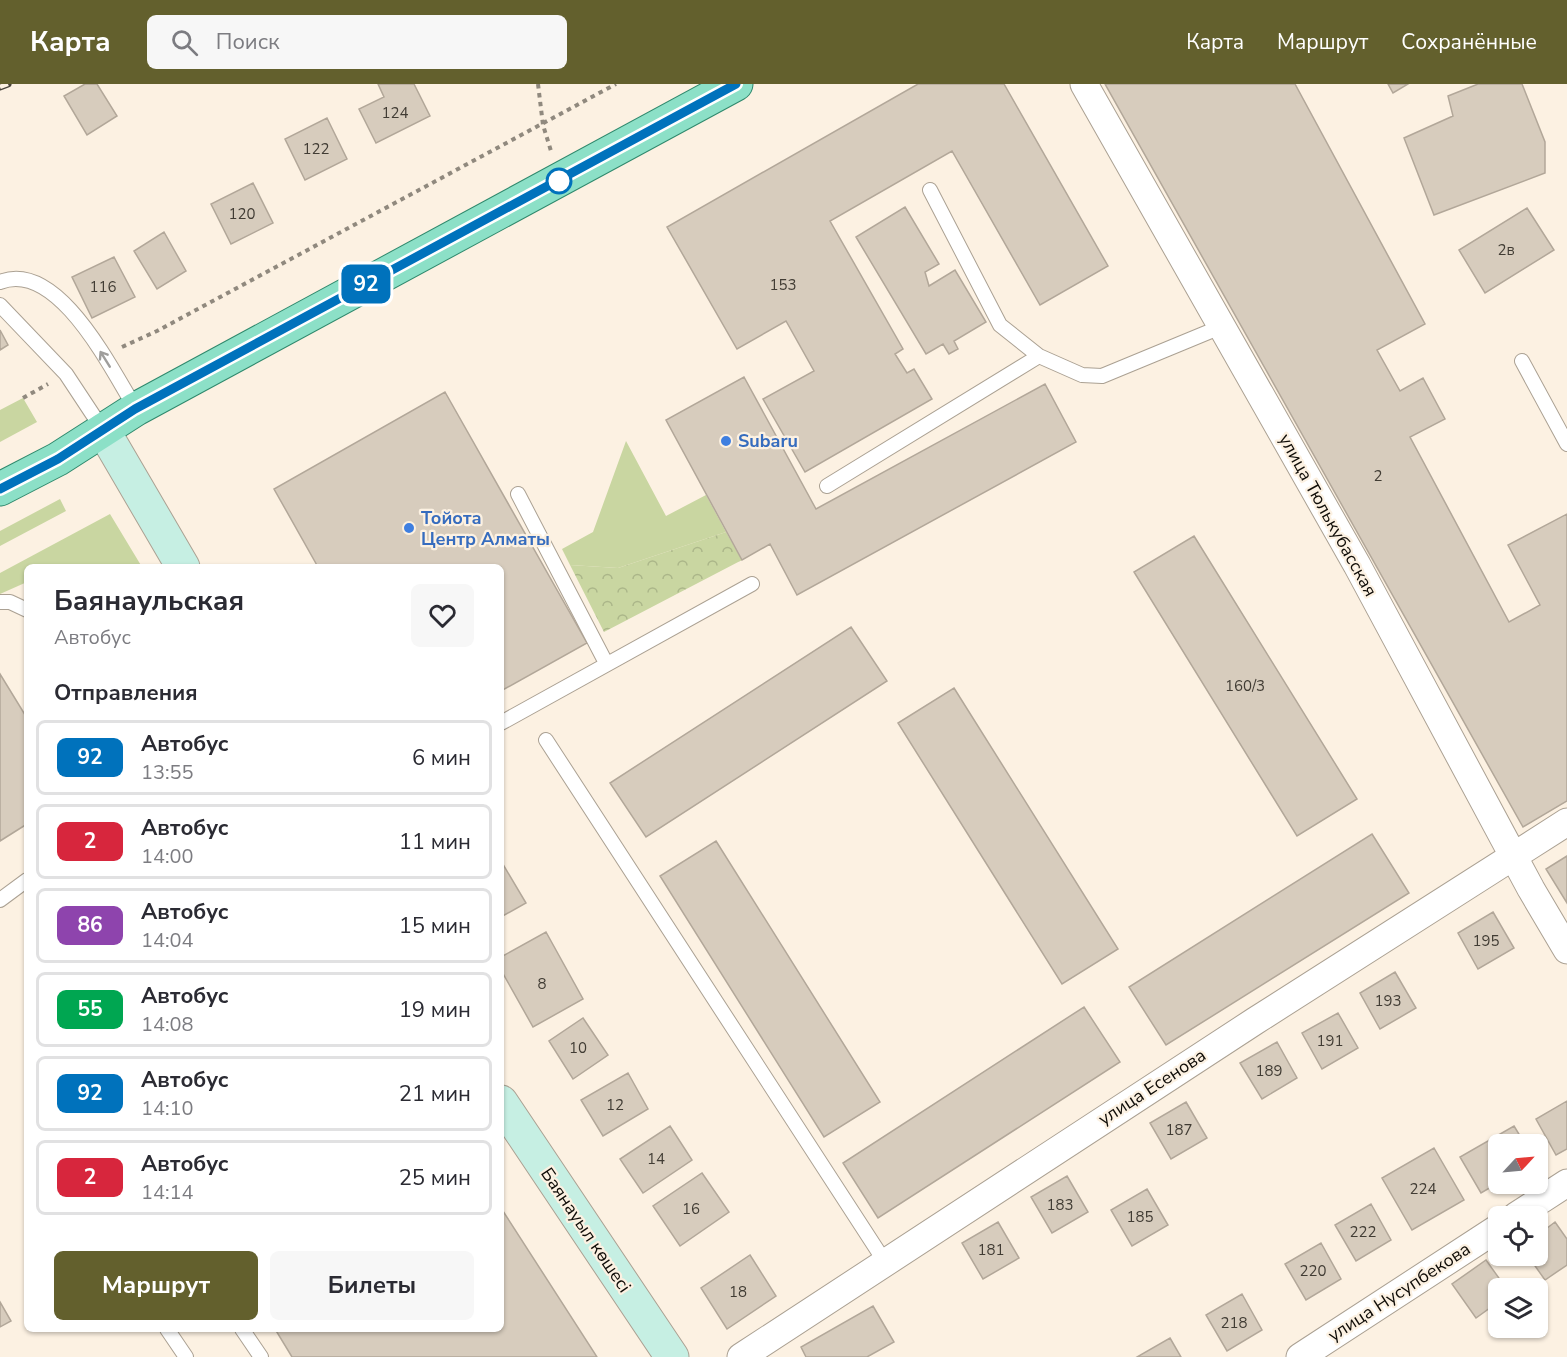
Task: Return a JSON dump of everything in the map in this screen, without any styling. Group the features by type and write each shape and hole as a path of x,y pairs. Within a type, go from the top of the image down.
{"main road":[{"path":"0,489 58,459 135,409 736,84"},
{"path":"103,430 181,564"},
{"name":"Баянауыл көшесі","path":"504,1114 672,1357"}],"street":[{"name":"улица Тюлькубасская","path":"1084,84 1362,575 1513,855 1567,950"},
{"name":"улица Есенова","path":"741,1357 1567,822"},
{"path":"1531,1206 1567,1183"},
{"name":"улица Нусупбекова","path":"1300,1357 1488,1235"}],"lane":[{"path":"930,190 1000,325 1039,356 1082,375 1102,376 1223,326"},
{"path":"0,282 8,279 28,280 45,287 75,314 135,409"},
{"path":"0,305 66,374 103,430"},
{"path":"827,486 1039,356"},
{"path":"1522,361 1567,444"},
{"path":"518,494 606,663"},
{"path":"504,721 752,584"},
{"path":"0,602 10,602 24,609"},
{"path":"546,740 885,1262"},
{"path":"0,900 24,882"},
{"path":"170,1332 186,1357"},
{"path":"244,1332 261,1357"}],"path":[{"path":"538,84 543,125 560,180"},
{"path":"103,355 157,331 616,84"},
{"path":"23,398 66,374"}],"green space":[{"path":"23,398 37,422 0,442 0,410"},
{"path":"626,441 666,516 706,495 726,532 618,568 570,565 562,549 593,532"},
{"path":"60,499 66,511 0,546 0,531"},
{"path":"110,514 140,564 24,564 24,583 0,594 0,573"},
{"path":"726,532 742,560 604,632 570,565 618,568"}],"building":[{"path":"85,84 97,84 117,116 87,135 64,96"},
{"path":"378,84 414,84 430,116 376,143 359,109 384,97"},
{"path":"918,84 1004,84 1108,266 1040,305 952,151 830,221 903,349 895,354 907,373 914,369 932,399 805,472 763,399 814,371 786,321 737,349 667,227"},
{"path":"1105,84 1295,84 1425,324 1377,350 1400,391 1423,378 1445,419 1410,437 1509,622 1540,605 1508,545 1567,514 1567,801 1523,827"},
{"path":"1388,84 1408,84 1393,93"},
{"path":"1478,84 1522,84 1545,142 1545,173 1434,215 1404,138 1453,116 1448,96"},
{"path":"327,118 347,159 305,180 285,139"},
{"path":"253,183 273,223 231,244 211,204"},
{"path":"905,207 939,264 925,272 929,286 955,270 986,322 954,341 958,349 949,354 943,344 926,354 856,237"},
{"path":"1527,208 1554,250 1485,293 1459,250"},
{"path":"164,232 186,271 157,289 134,251"},
{"path":"114,257 135,297 92,318 72,277"},
{"path":"0,330 8,345 0,350"},
{"path":"744,377 816,509 1045,384 1076,442 797,595 770,544 742,560 666,420"},
{"name":"Тойота Центр Алматы","path":"445,392 587,643 504,689 504,564 316,564 274,489"},
{"path":"1194,536 1357,799 1297,836 1134,572"},
{"path":"851,627 887,681 646,837 610,783"},
{"path":"0,674 24,713 24,826 0,841"},
{"path":"954,688 1118,949 1062,984 898,723"},
{"path":"1372,834 1409,893 1166,1045 1129,987"},
{"path":"716,841 880,1102 824,1137 660,876"},
{"path":"1567,856 1567,903 1546,869"},
{"path":"504,866 526,903 504,915"},
{"path":"1493,912 1514,948 1478,969 1458,933"},
{"path":"546,932 583,999 533,1027 504,975 504,955"},
{"path":"1395,972 1416,1008 1380,1029 1360,993"},
{"path":"1084,1007 1120,1062 878,1218 843,1163"},
{"path":"1338,1013 1358,1048 1322,1069 1302,1033"},
{"path":"583,1018 608,1055 573,1079 549,1041"},
{"path":"1277,1042 1297,1078 1262,1099 1240,1063"},
{"path":"628,1073 648,1109 603,1136 581,1100"},
{"path":"1567,1101 1567,1149 1556,1155 1548,1141 1548,1134 1544,1134 1536,1119"},
{"path":"1186,1102 1207,1138 1171,1159 1150,1123"},
{"path":"670,1126 692,1160 643,1193 620,1159"},
{"path":"1514,1126 1519,1134 1500,1134"},
{"path":"1488,1141 1488,1189 1481,1193 1460,1157"},
{"path":"1434,1148 1464,1200 1412,1230 1382,1178"},
{"path":"702,1173 729,1212 680,1246 653,1206"},
{"path":"1067,1176 1088,1212 1052,1233 1031,1197"},
{"path":"1147,1189 1168,1225 1132,1246 1111,1210"},
{"path":"1371,1204 1391,1240 1356,1261 1335,1225"},
{"path":"504,1213 597,1357 292,1357 277,1332 504,1332"},
{"path":"998,1222 1019,1258 983,1279 962,1243"},
{"path":"1555,1222 1567,1239 1567,1265 1548,1278 1544,1278 1535,1266 1548,1266 1548,1227"},
{"path":"1321,1243 1341,1279 1306,1300 1285,1264"},
{"path":"750,1255 776,1296 727,1329 701,1288"},
{"path":"1486,1260 1488,1266 1499,1278 1488,1278 1488,1309 1476,1318 1452,1284"},
{"path":"1242,1294 1262,1330 1227,1351 1206,1315"},
{"path":"0,1302 11,1321 0,1327"},
{"path":"873,1306 894,1342 867,1357 806,1357 801,1347"},
{"path":"1170,1338 1181,1357 1137,1357"}],"railway":[{"path":"0,87 8,84"}],"bus line":[{"name":"92","path":"0,489 58,459 135,409 736,84"}],"place":[{"name":"Subaru","path":"726,441"},
{"name":"Тойота Центр Алматы","path":"409,528"}]}
